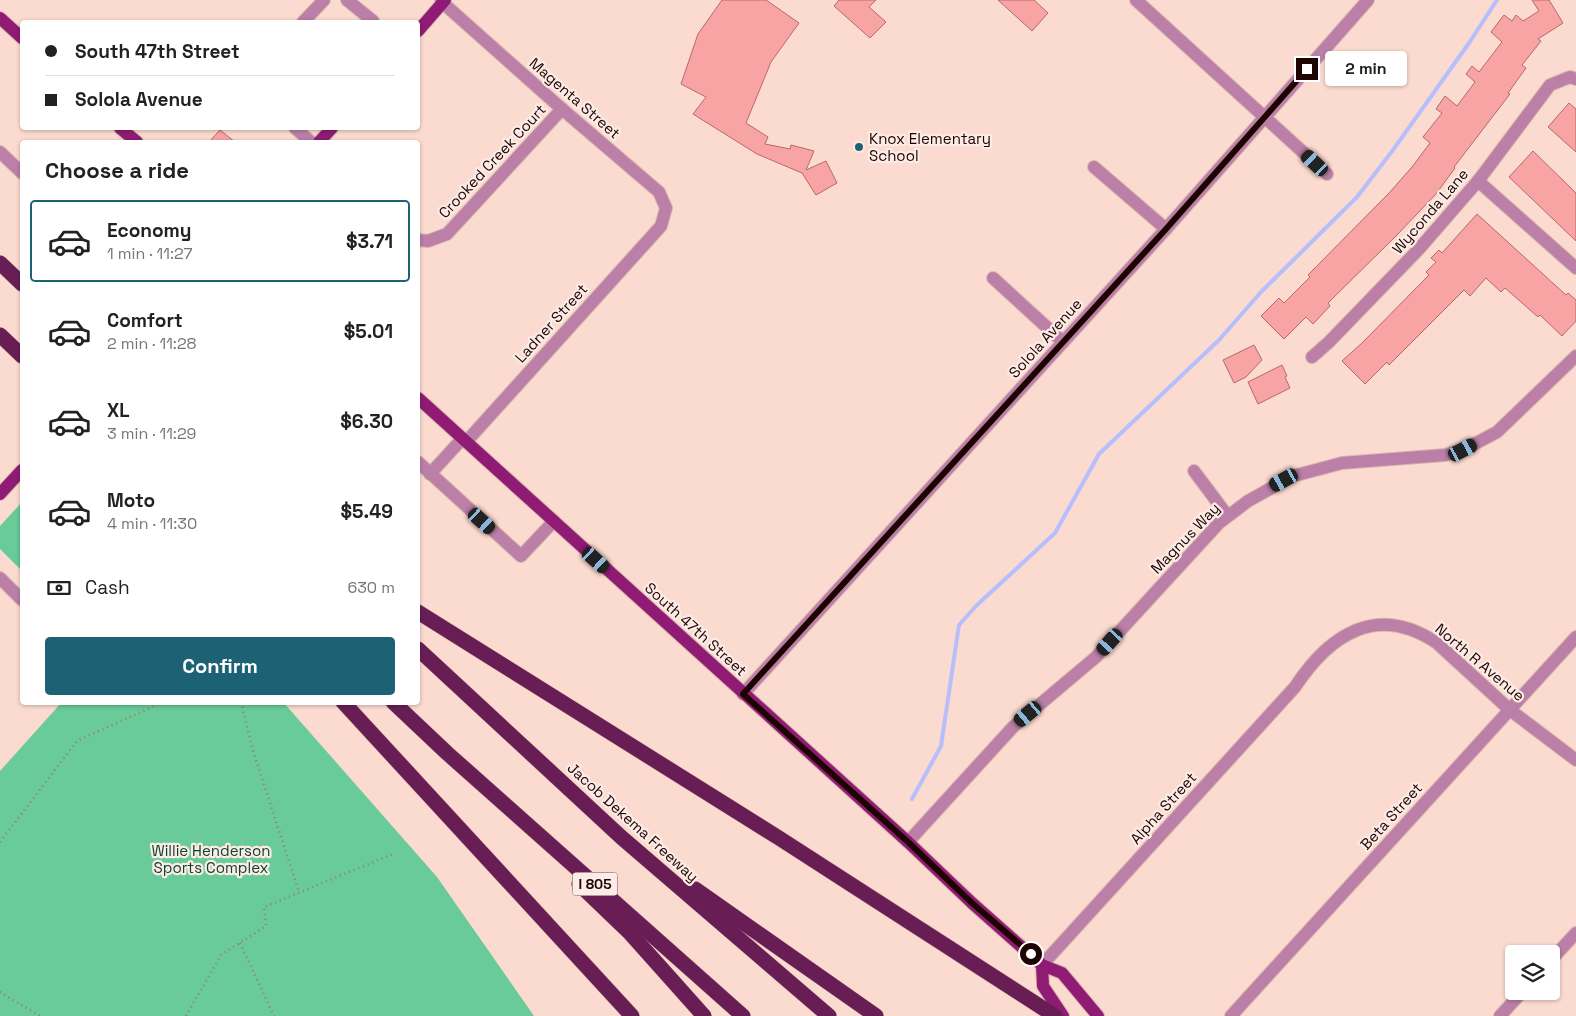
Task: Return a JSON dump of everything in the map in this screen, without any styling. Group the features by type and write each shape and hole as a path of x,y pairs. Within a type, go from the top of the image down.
{"highway":[{"path":"0,263 20,282"},
{"path":"0,335 20,354"},
{"path":"420,613 779,838 1055,1016"},
{"name":"Jacob Dekema Freeway","path":"420,651 621,837 829,1016"},
{"path":"346,705 632,1016"},
{"name":"I 805","path":"396,705 447,753 743,1016"},
{"path":"447,753 629,932 704,1016"},
{"path":"621,837 876,1016"}],"main road":[{"path":"420,29 443,1"},
{"path":"0,18 20,36"},
{"path":"122,130 135,140"},
{"path":"321,140 330,130"},
{"name":"South 47th Street","path":"420,400 908,842 972,903 1042,964 1062,973 1098,1016"},
{"path":"0,494 20,472"},
{"path":"1042,964 1044,986 1063,1016"}],"street":[{"path":"305,20 324,0"},
{"path":"347,0 371,20"},
{"path":"428,0 443,1"},
{"path":"1136,0 1327,174"},
{"name":"Solola Avenue","path":"743,694 1166,229 1368,0"},
{"name":"Magenta Street","path":"443,1 562,109 659,192 666,208 661,226"},
{"name":"Wyconda Lane","path":"1312,357 1330,342 1407,262 1478,181 1550,85 1570,79"},
{"name":"Crooked Creek Court","path":"420,240 428,241 446,234 562,109"},
{"path":"297,130 309,140"},
{"path":"0,152 20,171"},
{"path":"1094,167 1166,229"},
{"path":"1478,181 1576,268"},
{"name":"Ladner Street","path":"430,474 464,440 661,226"},
{"path":"993,278 1063,342"},
{"name":"Magnus Way","path":"908,842 1013,727 1096,657 1227,515 1248,500 1293,476 1342,463 1445,455 1463,450 1497,432 1576,356"},
{"path":"420,464 521,556 554,522"},
{"path":"1194,471 1227,515"},
{"path":"0,578 20,598"},
{"name":"North R Avenue","path":"1306,671 1333,643 1346,634 1377,626 1404,628 1437,643 1510,710 1576,760"},
{"name":"Beta Street","path":"1231,1016 1576,637"},
{"name":"Alpha Street","path":"1042,964 1295,687 1306,671"},
{"path":"1560,950 1576,933"},
{"path":"1500,1016 1514,1000"}],"path":[{"path":"0,842 77,741 156,705"},
{"path":"242,705 254,751 299,893"},
{"path":"186,1016 221,955 266,926 264,907 393,854"},
{"path":"240,943 274,1016"},
{"path":"0,992 40,1016"}],"green space":[{"path":"20,504 20,569 0,549 0,526"},
{"name":"Willie Henderson Sports Complex","path":"59,705 286,705 437,877 534,1016 0,1016 0,771"}],"building":[{"path":"722,0 766,0 799,23 771,62 746,123 768,137 765,144 790,149 791,145 814,151 806,170 826,161 837,183 816,195 802,173 757,154 693,114 706,97 681,84 698,34"},
{"path":"839,0 876,0 869,7 886,22 870,38 834,6"},
{"path":"998,0 1034,0 1048,13 1032,31"},
{"path":"1532,0 1549,0 1563,23 1538,39 1541,41 1522,65 1526,68 1508,93 1510,94 1454,167 1436,194 1328,303 1330,306 1313,324 1306,317 1284,339 1261,316 1279,298 1284,303 1310,277 1308,275 1412,167 1430,143 1423,137 1442,113 1436,109 1445,96 1457,106 1475,82 1466,74 1472,66 1479,72 1502,42 1491,32 1504,15 1512,21 1516,15 1523,21 1539,11"},
{"path":"1569,103 1576,109 1576,152 1548,127"},
{"path":"220,130 232,140 211,140"},
{"path":"1533,151 1576,193 1576,241 1509,177"},
{"path":"1477,214 1566,295 1568,293 1576,300 1576,321 1562,336 1540,315 1538,317 1505,288 1501,292 1486,278 1470,296 1464,290 1389,365 1387,362 1365,384 1342,361 1429,275 1426,272 1436,262 1431,258 1439,250 1442,253"},
{"path":"1254,345 1262,360 1246,377 1234,383 1223,360"},
{"path":"1282,365 1290,388 1258,404 1248,382"}],"waterway":[{"path":"912,799 941,746 959,625 977,605 1055,533 1099,454 1219,340 1261,292 1357,197 1393,150 1497,0"}],"place":[{"name":"Knox Elementary School","path":"859,147"}],"route":[{"path":"1031,954 972,903 908,842 743,694 1166,229 1307,69"}]}
